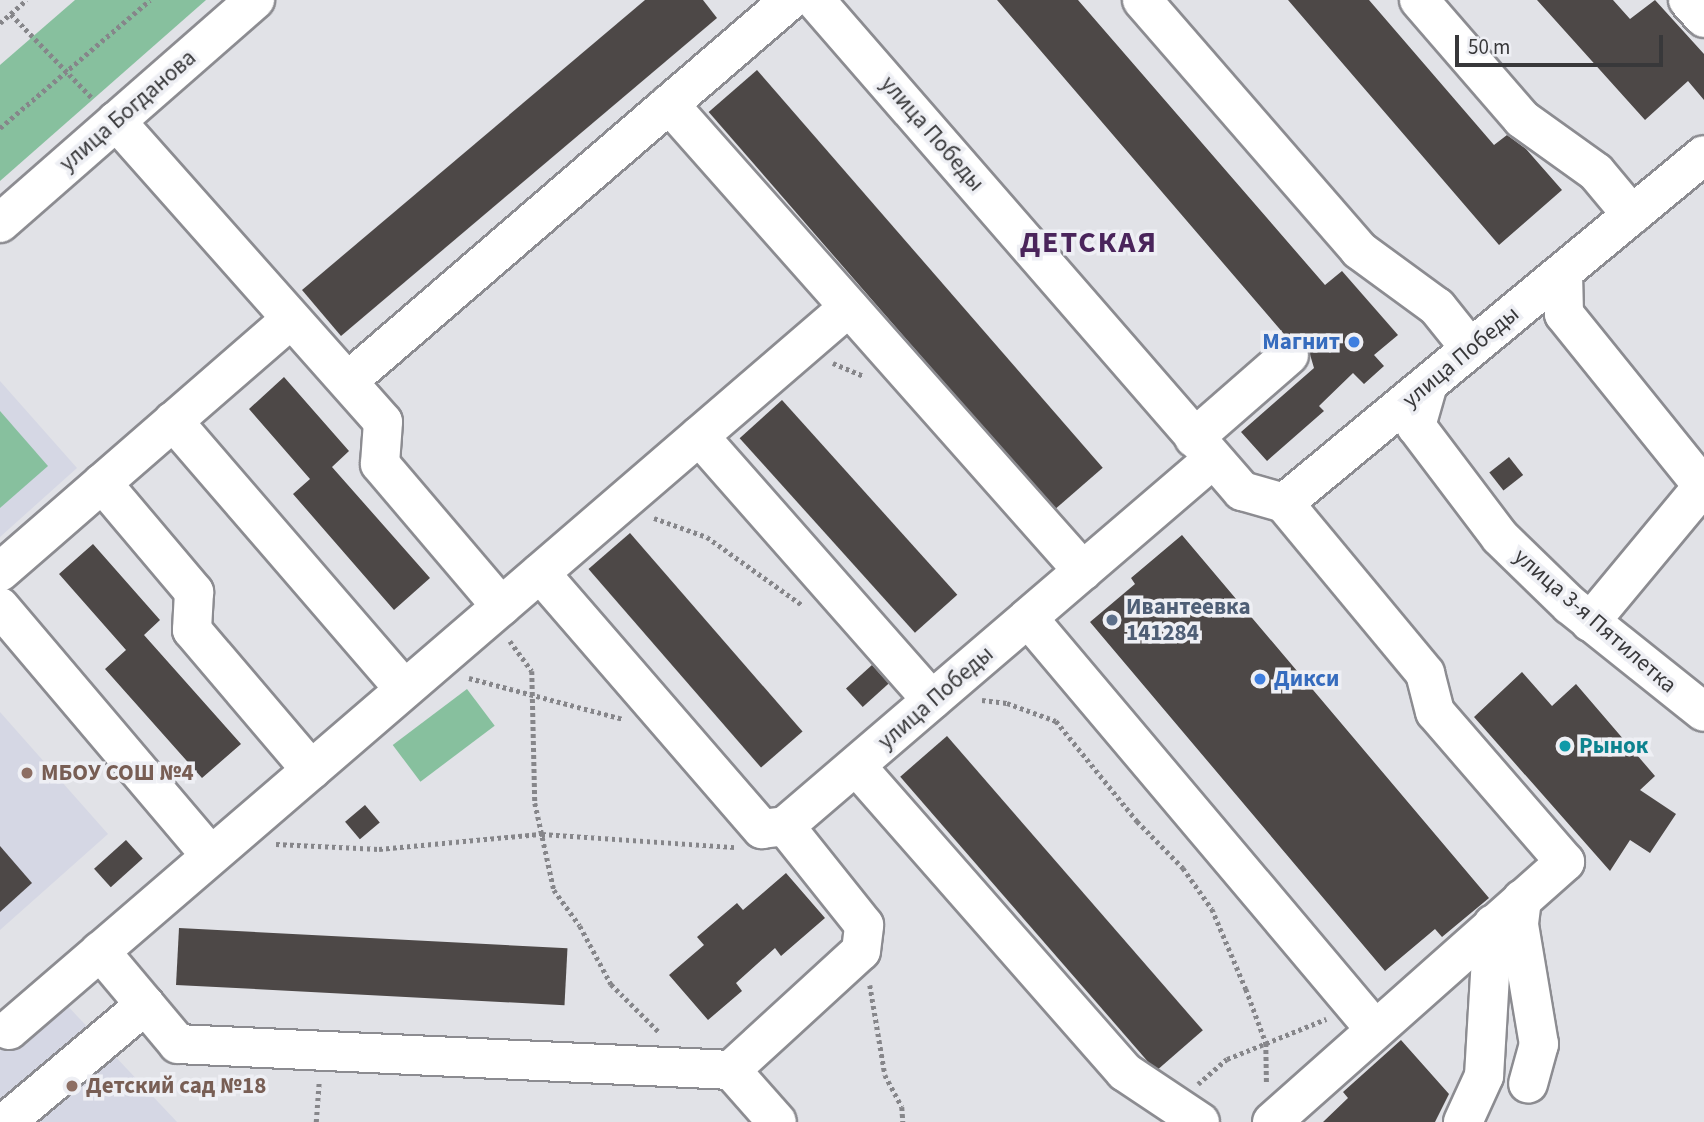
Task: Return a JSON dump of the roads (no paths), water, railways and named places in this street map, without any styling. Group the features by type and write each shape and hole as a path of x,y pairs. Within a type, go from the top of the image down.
{"street":[{"name":"улица Богданова","path":"0,223 108,114 256,0"},
{"path":"348,381 790,0"},
{"name":"улица Победы","path":"815,0 1242,491 1284,503 1704,155"},
{"path":"1419,0 1522,119 1597,172 1632,215"},
{"path":"1688,0 1704,18"},
{"path":"1160,6 1359,250 1437,307 1471,348"},
{"path":"669,104 1083,571"},
{"path":"108,114 383,422 380,464 501,606"},
{"path":"1563,273 1564,314 1703,486 1590,622"},
{"path":"9,1030 849,307"},
{"path":"0,572 290,320"},
{"path":"1204,449 1289,355"},
{"name":"улица 3-я Пятилетка","path":"1428,384 1416,426 1500,537 1590,622 1704,712"},
{"path":"173,421 417,678"},
{"path":"699,436 932,700"},
{"name":"улица Победы","path":"785,826 1083,571 1204,449"},
{"path":"102,483 194,592 192,630 310,770"},
{"path":"1272,1122 1365,1018 1493,924 1565,862 1435,712 1425,673 1284,503"},
{"path":"100,951 178,1044 321,1053 731,1070 861,951 864,925 785,826 762,829 540,573"},
{"path":"0,607 219,849"},
{"path":"1028,618 1365,1018"},
{"path":"857,767 1125,1072 1188,1114"},
{"path":"1522,899 1519,925 1539,1044 1528,1084"},
{"path":"1463,1122 1484,1076 1493,924"},
{"path":"6,1122 145,1005"},
{"path":"731,1070 777,1122"}],"place":[{"name":"Магнит","path":"1354,342"},
{"name":"Ивантеевка 141284","path":"1112,620"},
{"name":"Дикси","path":"1260,679"},
{"name":"Рынок","path":"1565,746"},
{"name":"МБОУ СОШ №4","path":"27,773"},
{"name":"Детский сад №18","path":"72,1086"}],"district":[{"name":"ДЕТСКАЯ","path":"1089,243"}]}
